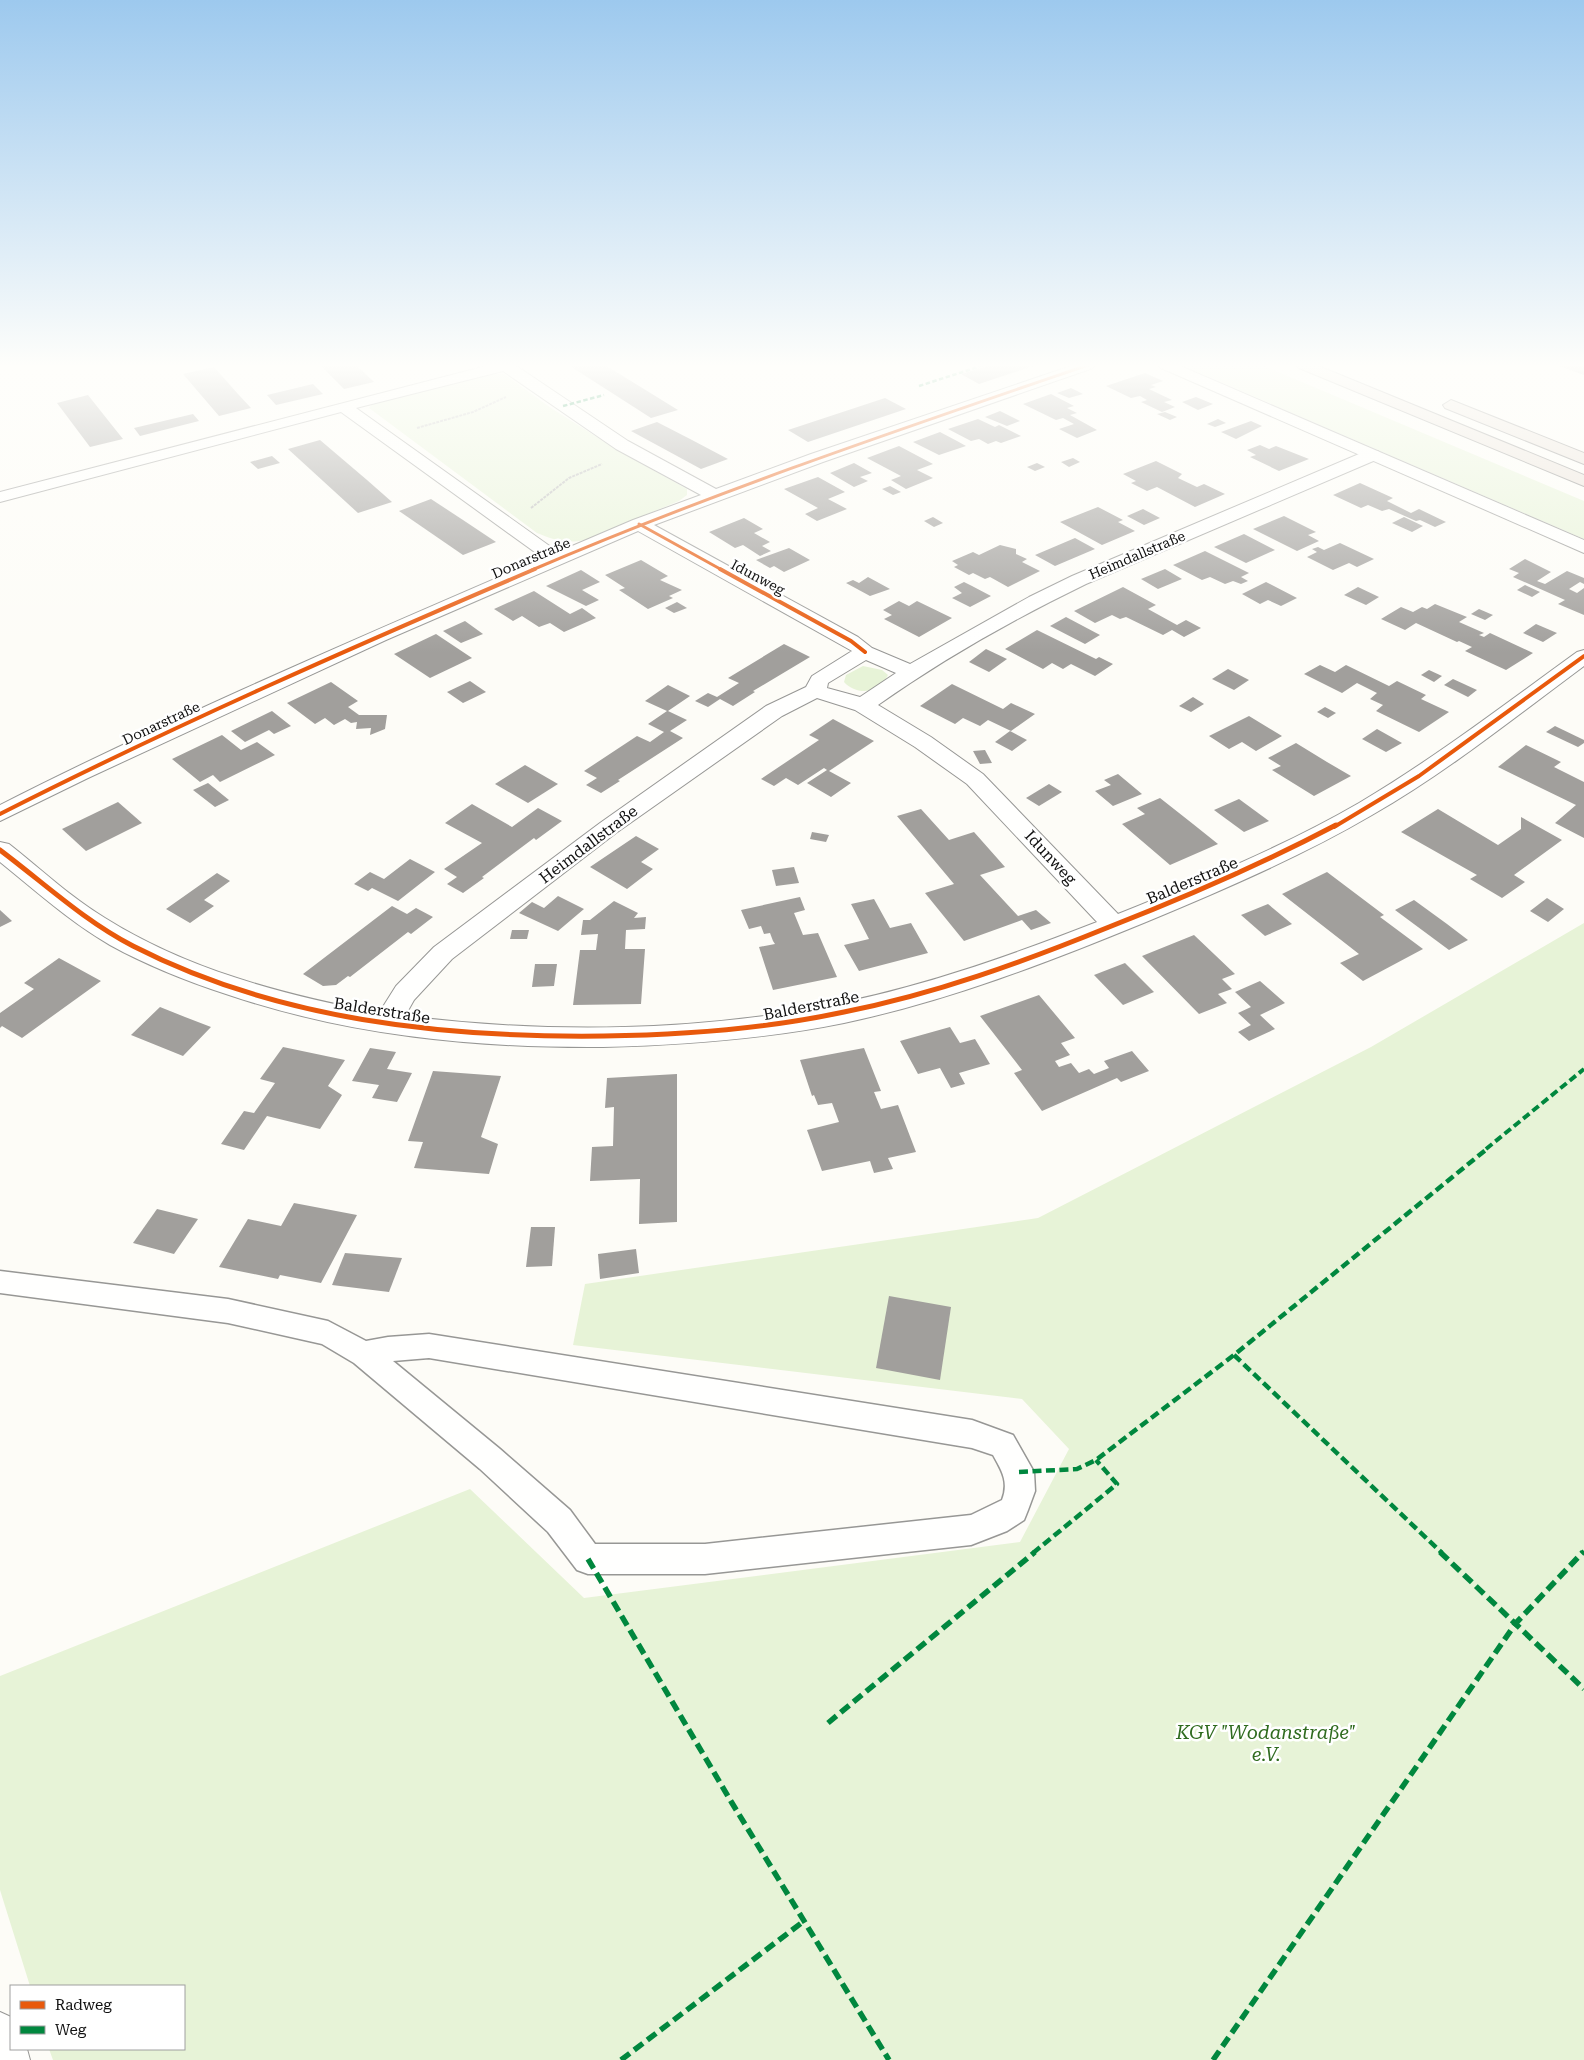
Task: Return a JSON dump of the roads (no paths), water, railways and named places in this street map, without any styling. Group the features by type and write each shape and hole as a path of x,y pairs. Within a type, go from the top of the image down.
{"highway":[{"path":"1538,461 1584,480"}],"street":[{"path":"0,497 135,461"},
{"path":"420,461 556,559"},
{"path":"653,461 714,495"},
{"name":"Donarstraße","path":"0,814 80,773 370,640 556,559 714,495 811,461"},
{"name":"Heimdallstraße","path":"863,704 912,672 1036,601 1079,580 1355,461"},
{"path":"1388,461 1584,547"},
{"name":"Idunweg","path":"639,524 851,641 864,652"},
{"path":"864,652 912,672"},
{"name":"Heimdallstraße","path":"386,1026 405,993 443,953 624,817 774,711 815,691 819,680 864,652"},
{"name":"Balderstraße","path":"0,850 59,899 109,933 154,956 210,979 335,1016 386,1026 467,1035 547,1038 682,1034 757,1028 879,1005 988,972 1114,926 1251,868 1339,823 1394,792 1460,747 1584,656"},
{"path":"815,691 863,704"},
{"name":"Idunweg","path":"863,704 938,752 975,779 1114,926"},
{"path":"0,2035 7,2060"}],"lane":[{"path":"0,1282 228,1312 328,1333 364,1354 490,1460 552,1515 588,1559 619,1561 705,1559 971,1530 996,1520 1013,1510 1020,1491 1019,1472 1003,1445 972,1434 429,1346 388,1349 364,1354"}],"park label":[{"name":"KGV \"Wodanstraße\" e.V.","path":"1266,1743"}]}
